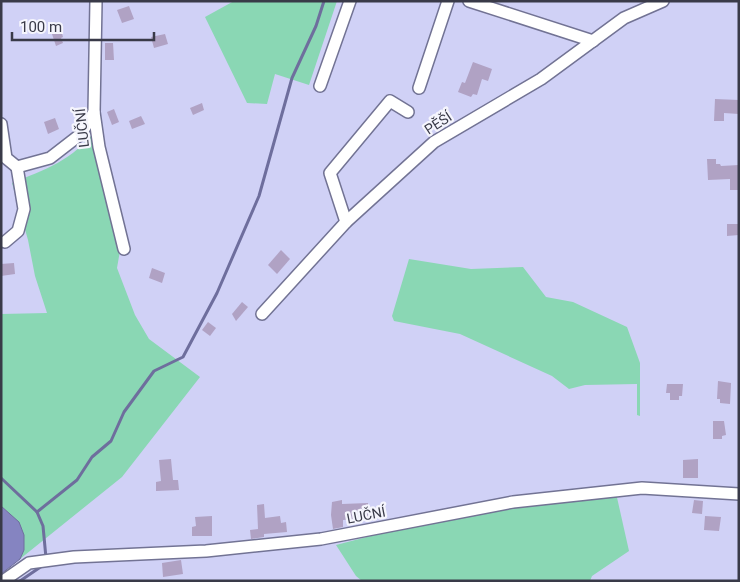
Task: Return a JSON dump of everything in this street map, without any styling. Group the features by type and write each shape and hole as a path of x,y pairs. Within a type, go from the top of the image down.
{"street":[{"name":"LUČNÍ","path":"96,1 94,112 99,147 124,250"},
{"path":"320,86 350,1"},
{"path":"419,88 448,1"},
{"path":"469,1 593,41"},
{"name":"PĚŠÍ","path":"262,314 346,222 434,142 541,79 624,18 663,1"},
{"path":"346,222 330,173 390,101 408,112"},
{"path":"17,167 50,158 81,134 94,112"},
{"path":"1,124 6,158 17,167 24,209 18,231 5,242"},
{"name":"LUČNÍ","path":"3,581 29,563 74,557 206,552 322,539 512,502 642,488 739,494"}],"green space":[{"path":"234,1 337,1 309,85 275,74 267,104 247,103 205,17"},
{"path":"95,130 121,245 117,268 135,315 149,339 200,377 122,477 20,559 24,542 21,529 18,523 1,506 1,314 47,313 35,276 28,240 12,183 68,157"},
{"path":"409,259 471,269 523,267 546,297 573,302 627,327 640,363 640,416 637,415 637,384 585,385 569,389 552,376 460,334 394,321 392,316"},
{"path":"616,493 629,551 592,576 590,581 362,581 356,576 336,545 504,506"}],"water":[{"path":"1,506 19,522 24,535 24,550 20,559 1,574"}],"building":[{"path":"129,6 134,19 122,23 117,10"},
{"path":"61,30 63,43 56,46 52,34"},
{"path":"165,34 168,44 154,48 151,37"},
{"path":"105,43 113,43 114,60 105,60"},
{"path":"473,62 492,69 488,81 482,79 477,95 473,94 471,97 458,92 462,82 465,83"},
{"path":"715,99 739,100 739,114 724,113 724,121 714,121"},
{"path":"202,103 204,110 193,115 190,108"},
{"path":"114,109 119,122 112,125 107,112"},
{"path":"141,116 145,124 132,129 129,121"},
{"path":"55,118 59,129 48,134 44,122"},
{"path":"707,159 716,159 716,164 721,166 739,165 739,190 730,190 730,179 708,180"},
{"path":"727,224 739,224 739,235 727,236"},
{"path":"281,250 290,259 277,274 268,265"},
{"path":"14,263 15,274 1,276 1,264"},
{"path":"152,268 165,273 162,283 149,278"},
{"path":"242,302 248,307 236,321 232,314"},
{"path":"208,322 216,328 210,336 202,330"},
{"path":"718,381 731,383 730,404 720,403 720,399 717,399"},
{"path":"667,384 683,384 682,396 679,396 679,400 670,400 670,393 666,393"},
{"path":"713,421 724,421 726,435 722,436 722,439 713,439"},
{"path":"171,459 173,480 178,480 179,490 156,491 156,482 161,481 159,460"},
{"path":"698,459 698,478 683,478 683,460"},
{"path":"342,500 342,504 368,503 368,518 343,520 343,527 333,529 332,502"},
{"path":"694,500 703,501 702,514 692,513"},
{"path":"264,504 265,518 280,516 281,523 286,522 287,532 264,534 264,537 251,539 250,530 258,529 257,505"},
{"path":"212,516 212,536 192,536 192,527 196,526 195,517"},
{"path":"705,516 721,517 719,531 704,530"},
{"path":"181,560 183,574 163,577 162,563"}],"waterway":[{"path":"37,512 77,480 92,457 111,441 124,412 154,371 183,357 217,293 259,196 292,78 316,26 324,1"},
{"path":"1,478 37,512 43,526 46,558"},
{"path":"20,581 43,564"}]}
